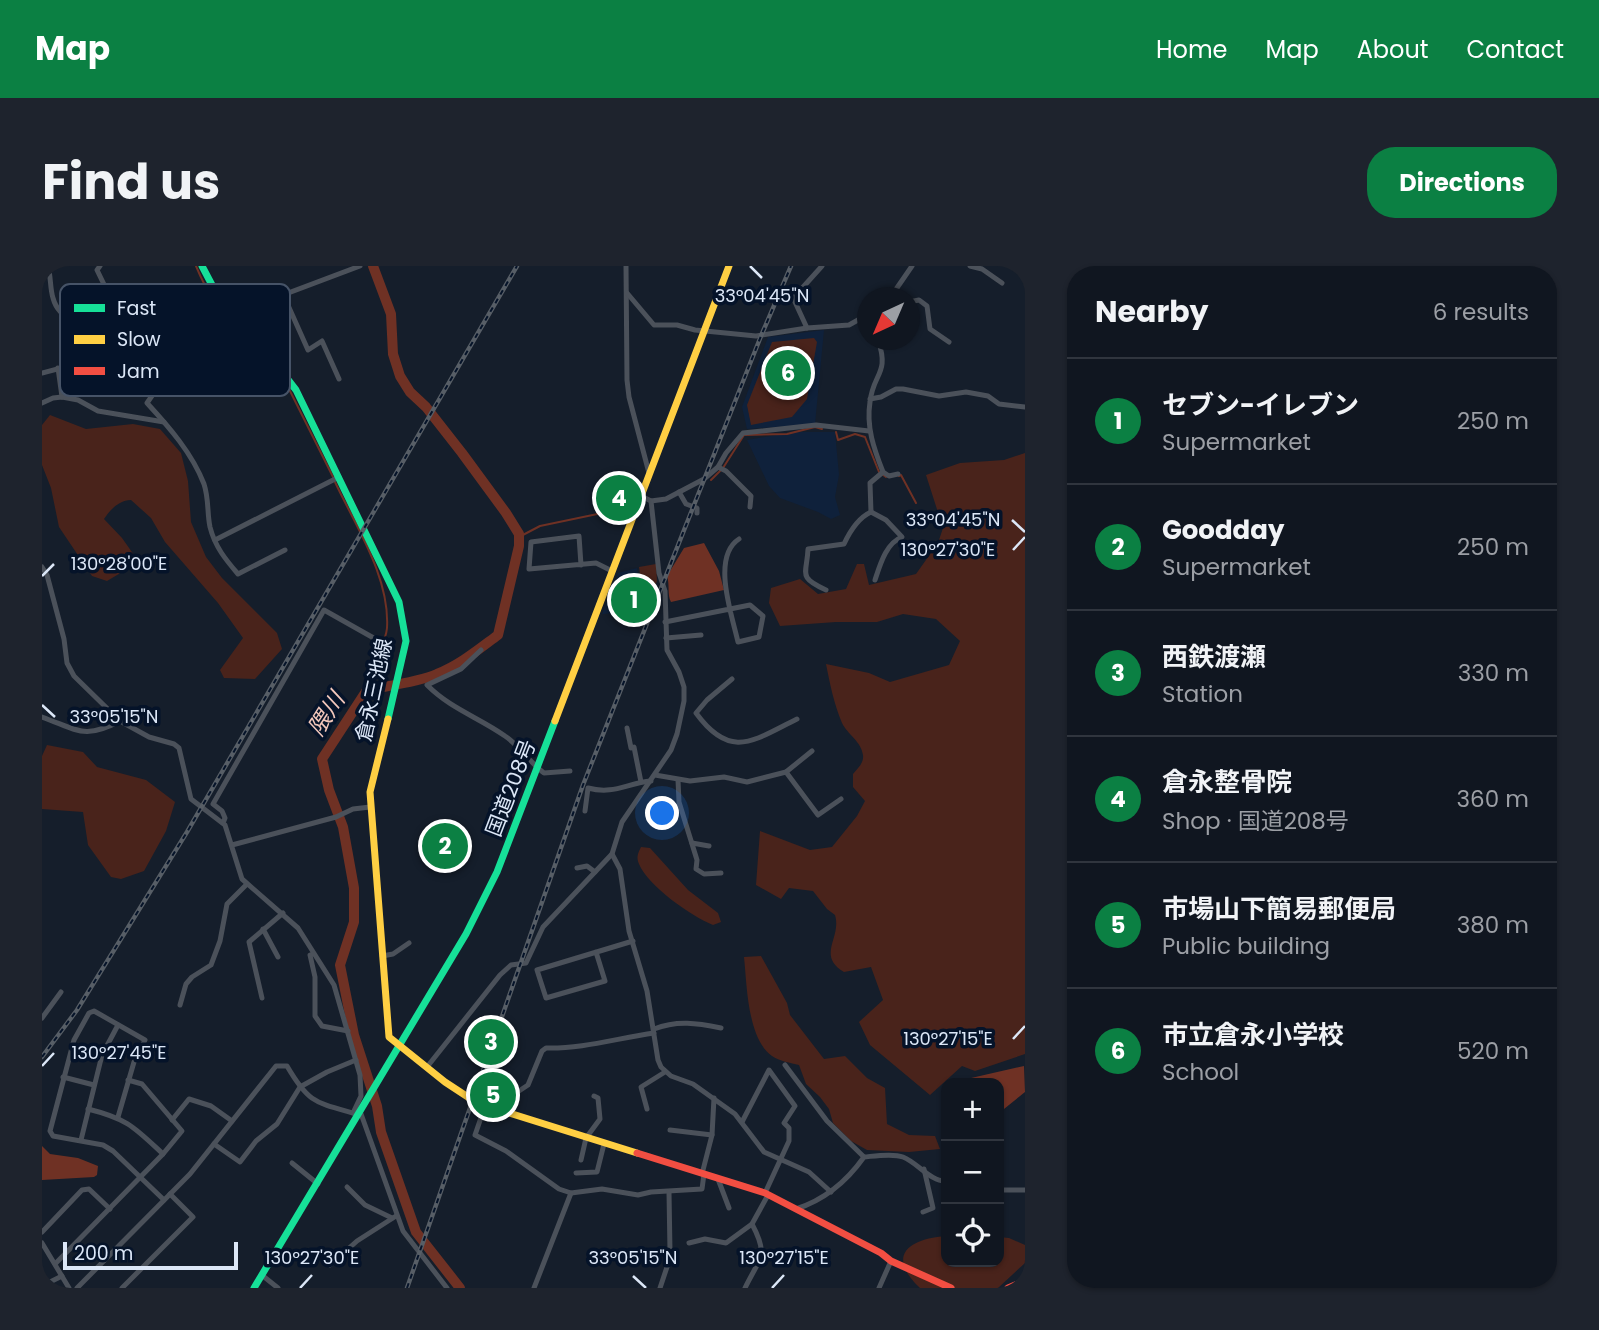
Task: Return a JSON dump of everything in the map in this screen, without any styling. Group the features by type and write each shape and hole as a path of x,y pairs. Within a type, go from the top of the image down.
{"main road":[{"name":"倉永三池線","path":"202,266 209,284"},
{"name":"国道208号","path":"254,1288 482,904 537,768 729,266"},
{"name":"倉永三池線","path":"290,382 340,477 398,602 404,621 406,641 372,778 370,807 389,1037 400,1045"},
{"path":"400,1045 465,1097 488,1107 767,1194 891,1261 951,1288"},
{"path":"1010,1288 1025,1281"}],"street":[{"path":"48,266 53,284 52,296 60,310"},
{"path":"100,266 97,270 104,284"},
{"path":"290,291 360,266"},
{"path":"626,266 628,388 649,473"},
{"path":"807,328 795,302 795,296 822,266"},
{"path":"898,287 912,266"},
{"path":"970,266 982,269 1002,283"},
{"path":"627,293 654,325 677,324 704,331 756,337 807,328 849,325 857,321"},
{"path":"920,301 927,306 930,329 949,342"},
{"path":"290,310 308,350 322,341 339,379"},
{"path":"881,350 883,366 870,399 869,431 883,472 889,476 898,474"},
{"path":"42,373 58,368 60,382"},
{"path":"870,399 896,389 939,396 966,392 988,396 999,404 1025,407"},
{"path":"152,396 147,403 191,458 208,497 210,525 215,540 221,554 238,574 285,550"},
{"path":"42,403 62,397 78,400 98,411 164,422"},
{"path":"641,496 651,501 666,499 704,479 718,467 743,433 816,425 869,431"},
{"path":"718,467 744,487 751,496 750,507"},
{"path":"871,512 870,483 883,472"},
{"path":"215,540 340,477"},
{"path":"679,492 686,504 697,509 697,513"},
{"path":"427,1067 500,975 511,965 526,963 543,928 612,854 622,822 671,750 682,716 684,687 667,650 665,592 659,573 651,501"},
{"path":"871,512 886,520 904,538 897,539 888,549 875,580"},
{"path":"826,590 808,578 804,568 808,549 844,544 852,527 871,512"},
{"path":"581,565 579,536 531,542 529,569 596,564 612,571"},
{"path":"665,622 730,609 750,605 762,615 759,637 738,642 730,609 724,565 731,544 739,539"},
{"path":"42,567 47,575 64,639 69,669 120,721 149,737 179,748 191,799 223,823 246,885 298,928 334,985 360,1075 361,1096 358,1112 394,1217 409,1241 447,1288"},
{"path":"223,823 225,818 222,811 213,804 324,610 379,641"},
{"path":"666,638 701,635"},
{"path":"481,650 461,669 428,685 442,700 507,737 544,773 570,771"},
{"path":"682,716 696,713 732,679"},
{"path":"696,713 709,730 735,743 755,741 797,719"},
{"path":"42,717 87,733 101,731 120,721"},
{"path":"627,728 631,748 634,747 640,782"},
{"path":"585,811 588,789 608,792 653,778 690,781 724,777 747,782 786,772 812,751"},
{"path":"786,772 818,814 841,799"},
{"path":"678,780 679,802 697,860 696,869 698,872 721,873"},
{"path":"232,845 337,817 353,809 370,807"},
{"path":"692,843 709,846"},
{"path":"612,854 620,869 629,930 647,991 658,1060 666,1072 693,1084 742,1122 764,1152 816,1176 831,1192"},
{"path":"577,868 587,866 595,872"},
{"path":"180,1005 186,984 211,965 220,941 228,904 246,885"},
{"path":"262,998 249,942 283,913"},
{"path":"263,929 278,957"},
{"path":"596,952 606,981 546,998 537,970 596,952 633,941"},
{"path":"382,956 393,954 409,943"},
{"path":"313,954 310,955 315,977 315,1016 322,1026 348,1031"},
{"path":"42,1018 61,992"},
{"path":"118,1116 134,1062 145,1040 94,1011 89,1013 74,1040 50,1131 53,1136 103,1145 113,1151 164,1200"},
{"path":"714,1098 712,1135 702,1189 628,1195 602,1189 571,1193 559,1189 516,1157 475,1135 488,1107 528,1085 542,1051 546,1048 574,1049 585,1044 654,1031 663,1025 691,1022 721,1028"},
{"path":"80,1140 102,1055 118,1025"},
{"path":"215,1144 240,1162 256,1141 277,1124 300,1087 356,1060"},
{"path":"785,1065 827,1121 864,1157 903,1157 924,1169 937,1181 941,1181"},
{"path":"77,1288 190,1174 275,1066 287,1066 304,1093 326,1105 358,1112"},
{"path":"690,1243 705,1239 726,1243 752,1224 767,1194 790,1133 783,1123 796,1106 769,1070 742,1122"},
{"path":"647,1109 641,1087 666,1072"},
{"path":"63,1077 94,1085"},
{"path":"55,1264 163,1154 182,1131 142,1084 128,1080"},
{"path":"582,1160 586,1138 600,1119 598,1097 594,1096"},
{"path":"172,1120 189,1098 211,1106 232,1121"},
{"path":"88,1109 118,1116 132,1125 163,1154"},
{"path":"670,1130 712,1135"},
{"path":"576,1173 597,1172 604,1144"},
{"path":"796,1209 813,1204 831,1192 855,1170 864,1157"},
{"path":"292,1163 318,1184"},
{"path":"923,1212 933,1208 924,1169"},
{"path":"718,1179 729,1208"},
{"path":"347,1187 365,1205 394,1217"},
{"path":"42,1232 82,1190 89,1189 110,1209"},
{"path":"1004,1190 1025,1190"},
{"path":"660,1288 670,1252 669,1192"},
{"path":"534,1288 571,1193"},
{"path":"122,1288 193,1217 170,1194"},
{"path":"330,1265 357,1241 394,1217"},
{"path":"745,1288 763,1252 761,1241 752,1224"},
{"path":"43,1248 69,1288"},
{"path":"879,1288 891,1261"},
{"path":"42,1286 62,1276"},
{"path":"263,1276 278,1288"}],"shaded area":[{"path":"824,330 815,424 747,429 742,407 768,337"},
{"path":"814,338 817,342 807,399 792,417 751,425 747,405 772,342"},
{"path":"50,415 86,429 133,424 160,429 181,453 188,481 191,522 206,557 222,578 277,633 282,649 255,679 224,678 220,670 243,638 218,603 165,542 151,518 131,500 119,504 104,519 139,562 107,581 92,576 59,527 51,488 42,465 42,425"},
{"path":"794,432 835,432 839,475 835,497 840,515 831,519 780,498 769,486 747,440"},
{"path":"1025,453 1025,1054 975,1071 962,1066 949,1078 941,1078 941,1085 930,1095 870,1045 859,1022 883,1000 871,967 844,972 832,959 835,915 813,891 789,888 781,899 756,885 760,831 810,850 832,847 857,816 865,801 853,787 853,774 863,760 862,750 842,723 826,664 869,673 890,682 949,665 960,641 936,619 903,614 877,622 780,626 769,603 771,588 800,579 818,594 846,589 857,564 864,564 869,585 916,574 938,543 943,528 926,475 960,463 1004,460"},
{"path":"704,543 719,571 724,590 671,602 667,576 684,548"},
{"path":"656,564 657,581 641,621 643,595 639,567"},
{"path":"637,568 641,611 602,614 618,573"},
{"path":"47,745 83,752 97,767 146,780 175,802 166,831 144,871 121,879 111,877 88,845 83,812 42,809 42,756"},
{"path":"641,847 650,848 688,890 718,913 721,922 713,925 704,921 682,908 651,882 639,864"},
{"path":"761,956 787,1003 790,1015 824,1059 845,1056 867,1078 885,1088 887,1124 909,1135 935,1136 940,1149 909,1152 867,1150 851,1141 833,1123 829,1109 806,1084 799,1065 772,1056 758,1037 750,1010 744,957"},
{"path":"1024,1066 1025,1092 1004,1109 1004,1078 971,1078"},
{"path":"42,1146 50,1154 78,1158 98,1166 97,1175 42,1180"},
{"path":"941,1237 941,1267 1004,1267 1004,1238 1025,1245 1025,1263 998,1288 920,1288 904,1267 903,1258 912,1245"}],"waterway":[{"path":"196,266 205,284"},
{"name":"隈川","path":"373,266 391,314 393,354 400,376 410,392 426,407 462,453 519,534 519,546 498,635 461,661 430,677 367,690 322,759 329,790 343,827 354,888 354,922 340,965 354,1035 377,1106 381,1132 416,1232 460,1288"},
{"path":"290,391 333,477"},
{"path":"711,480 723,468 744,435 787,434 815,427 822,429"},
{"path":"836,432 838,440 855,434 865,437 879,472 886,477"},
{"path":"899,476 901,475 916,503"},
{"path":"335,482 370,553 383,590 386,609 387,628 367,690"},
{"path":"519,537 540,526 631,507"}],"railway":[{"path":"42,1057 77,1010 187,832 517,266"},
{"path":"407,1288 583,785 791,266"}],"traffic: fast":[{"path":"202,266 212,284"},
{"path":"290,382 399,602 406,641 388,719"},
{"path":"254,1288 466,934 497,872 555,721"}],"traffic: slow":[{"path":"555,721 729,266"},
{"path":"388,719 370,792 389,1037 445,1082 477,1103 637,1153"}],"traffic: jam":[{"path":"637,1153 765,1193 881,1253 891,1261 951,1288"},
{"path":"1008,1288 1025,1281"}],"place":[{"name":"市立倉永小学校","path":"788,373"},
{"name":"倉永整骨院","path":"619,498"},
{"name":"セブン-イレブン","path":"634,600"},
{"name":"Goodday","path":"445,846"},
{"name":"西鉄渡瀬","path":"491,1042"},
{"name":"市場山下簡易郵便局","path":"493,1095"}]}
